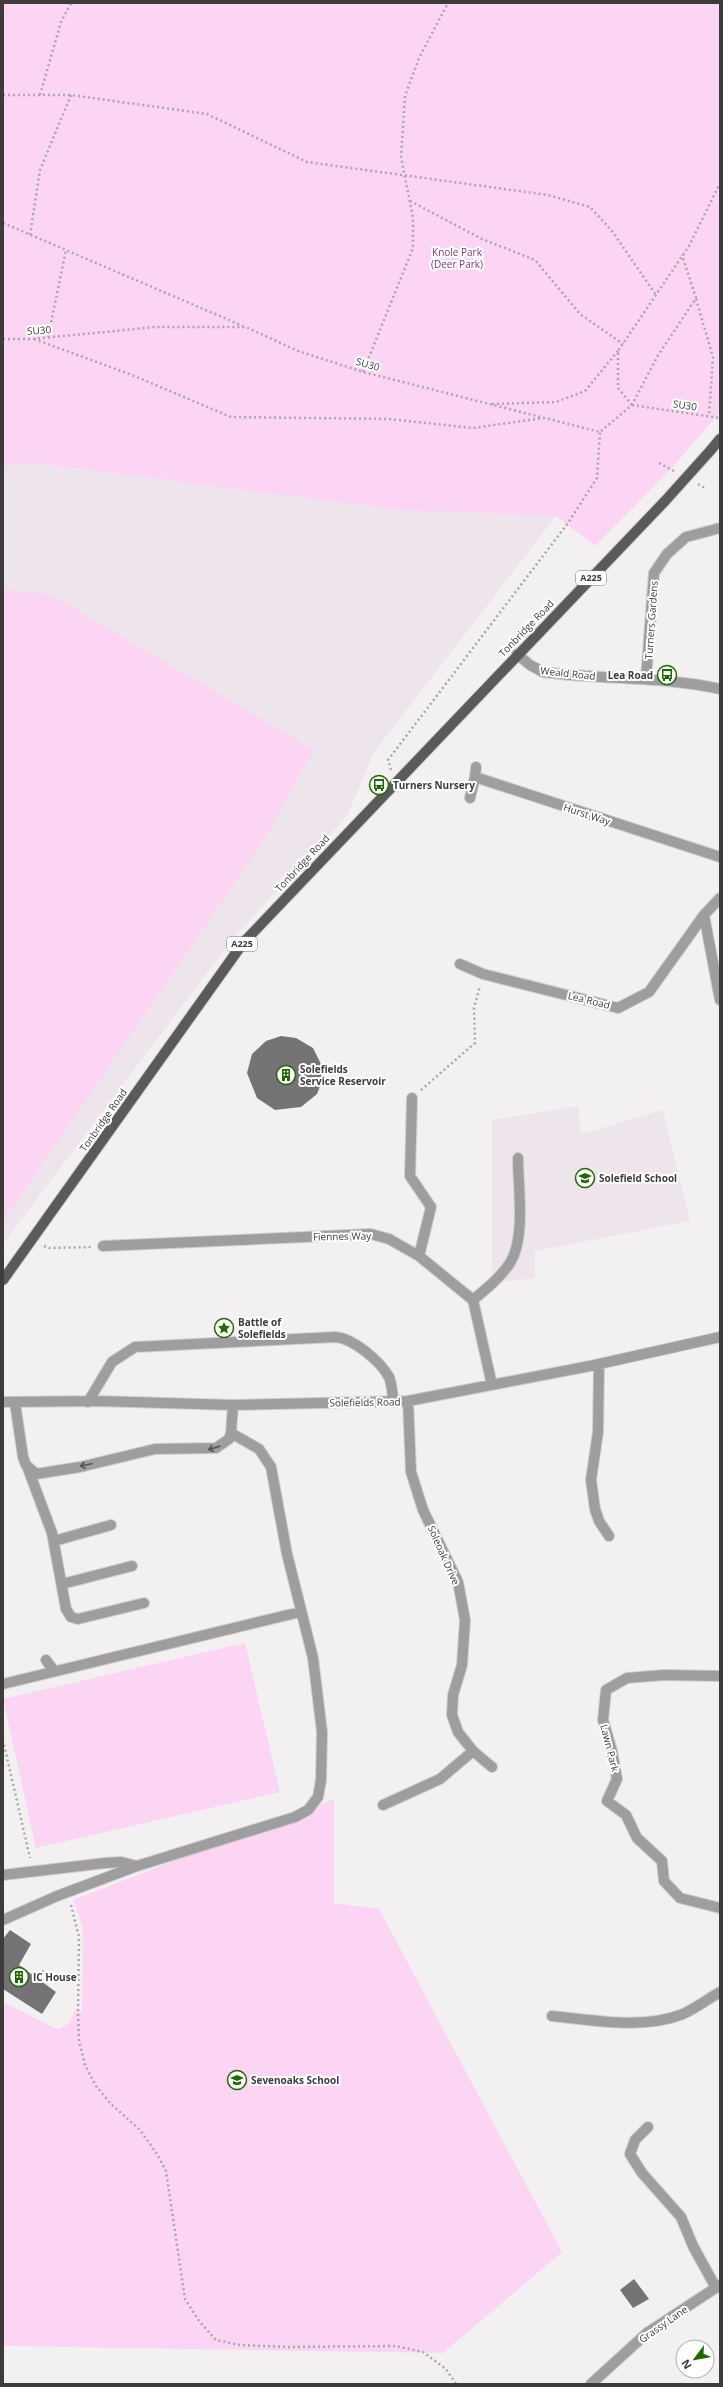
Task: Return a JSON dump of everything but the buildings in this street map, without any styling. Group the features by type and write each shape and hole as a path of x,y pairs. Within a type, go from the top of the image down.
{"main road":[{"name":"Tonbridge Road","path":"3,1280 243,943 517,654 665,501 720,439"}],"street":[{"name":"Turners Gardens","path":"646,679 654,573 667,554 686,537 720,528"},
{"name":"Weald Road","path":"517,654 530,665 543,672 699,684 720,689"},
{"name":"Hurst Way","path":"470,798 476,772 720,857"},
{"name":"Lea Road","path":"460,964 484,974 618,1008 649,992 704,915 720,898"},
{"path":"704,915 720,1000"},
{"path":"412,1098 410,1176 431,1207 419,1256"},
{"path":"492,1385 473,1300 499,1276 517,1250 519,1233 518,1158"},
{"name":"Fiennes Way","path":"103,1246 371,1234 389,1239 419,1256 473,1300"},
{"path":"88,1402 112,1362 135,1347 336,1337 345,1337 374,1359 389,1377 394,1402"},
{"name":"Solefields Road","path":"3,1402 233,1405 408,1401 599,1364 720,1337"},
{"path":"599,1364 598,1432 591,1480 595,1509 599,1521 608,1536"},
{"name":"Soleoak Drive","path":"408,1401 411,1472 423,1510 458,1582 465,1620 462,1665 452,1696 452,1715 458,1732 473,1751 492,1767"},
{"path":"15,1403 26,1465 54,1541 66,1609 71,1617 78,1619 144,1603"},
{"path":"26,1465 36,1474 155,1449 209,1450 225,1443 232,1433 233,1405"},
{"path":"3,1920 57,1896 137,1866 295,1817 308,1810 318,1797 321,1780 322,1732 313,1658 300,1612 287,1554 271,1467 259,1449 232,1433"},
{"path":"54,1541 111,1525"},
{"path":"62,1584 132,1566"},
{"path":"3,1684 300,1612"},
{"path":"46,1660 54,1671"},
{"name":"Lawn Park","path":"720,1676 664,1675 627,1678 606,1690 603,1720 612,1751 617,1779 607,1801 626,1815 637,1838 662,1861 664,1881 680,1898 720,1908"},
{"path":"383,1805 440,1779 473,1751"},
{"path":"3,1875 110,1862 121,1862 137,1866"},
{"path":"552,2016 629,2023 651,2022 683,2014 720,1992"},
{"path":"648,2127 635,2140 630,2154 642,2173 681,2217 693,2246 718,2286"},
{"name":"Grassy Lane","path":"591,2384 647,2333 718,2286"}],"path":[{"path":"40,95 61,22 71,3"},
{"path":"363,372 413,248 413,218 401,158 405,96 419,58 448,3"},
{"path":"3,95 71,95 207,114 307,162 405,175 467,186 548,195 590,207 612,231 656,295"},
{"path":"30,235 40,170 71,95"},
{"path":"487,404 556,402 585,391 618,351 656,295 682,255 720,184"},
{"path":"410,201 482,239 535,260 580,314 623,344"},
{"path":"3,223 246,327"},
{"path":"48,337 66,250"},
{"path":"682,255 713,356 709,416"},
{"path":"396,781 388,760 568,523 596,478 600,432 632,405 657,357 696,298"},
{"name":"SU30","path":"3,339 33,339 155,327 246,327 298,350 363,372 600,432"},
{"path":"33,339 132,376 231,418 389,419 474,428 546,418"},
{"path":"618,351 618,388 632,405"},
{"name":"SU30","path":"632,405 720,418"},
{"path":"660,463 671,469"},
{"path":"412,1098 475,1043 474,1008 484,974"},
{"path":"32,1240 49,1248 103,1246"},
{"path":"3,1740 31,1859"},
{"path":"68,1899 79,1937 79,2041 85,2065 96,2086 111,2104 140,2130 157,2154 166,2171 185,2298 199,2321 216,2340 239,2345 289,2347 396,2346 423,2352 446,2369 456,2384"},
{"path":"42,1971 54,1977 78,1975"}],"shaded area":[{"path":"33,463 399,510 556,516 374,752 347,816 234,937 3,1244 3,466"},
{"name":"Solefield School","path":"578,1106 581,1134 663,1110 690,1221 535,1251 535,1278 492,1283 492,1120"}],"green space":[{"name":"Knole Park (Deer Park)","path":"3,3 720,3 720,412 671,469 595,546 556,516 399,510 33,463 3,466"},
{"path":"3,589 51,595 314,750 262,843 3,1221"},
{"path":"245,1643 280,1792 36,1848 3,1699"},
{"name":"Sevenoaks School","path":"334,1799 334,1903 379,1909 562,2252 443,2353 3,2346 3,2002 54,2028 60,2029 69,2023 75,2011 82,2011 83,1928 73,1900"}],"place":[{"name":"Lea Road","path":"667,675"},
{"name":"Turners Nursery","path":"379,785"},
{"name":"Solefields Service Reservoir","path":"286,1075"},
{"name":"Solefield School","path":"585,1178"},
{"name":"Battle of Solefields","path":"224,1328"},
{"name":"IC House","path":"19,1977"},
{"name":"Sevenoaks School","path":"237,2080"}]}
